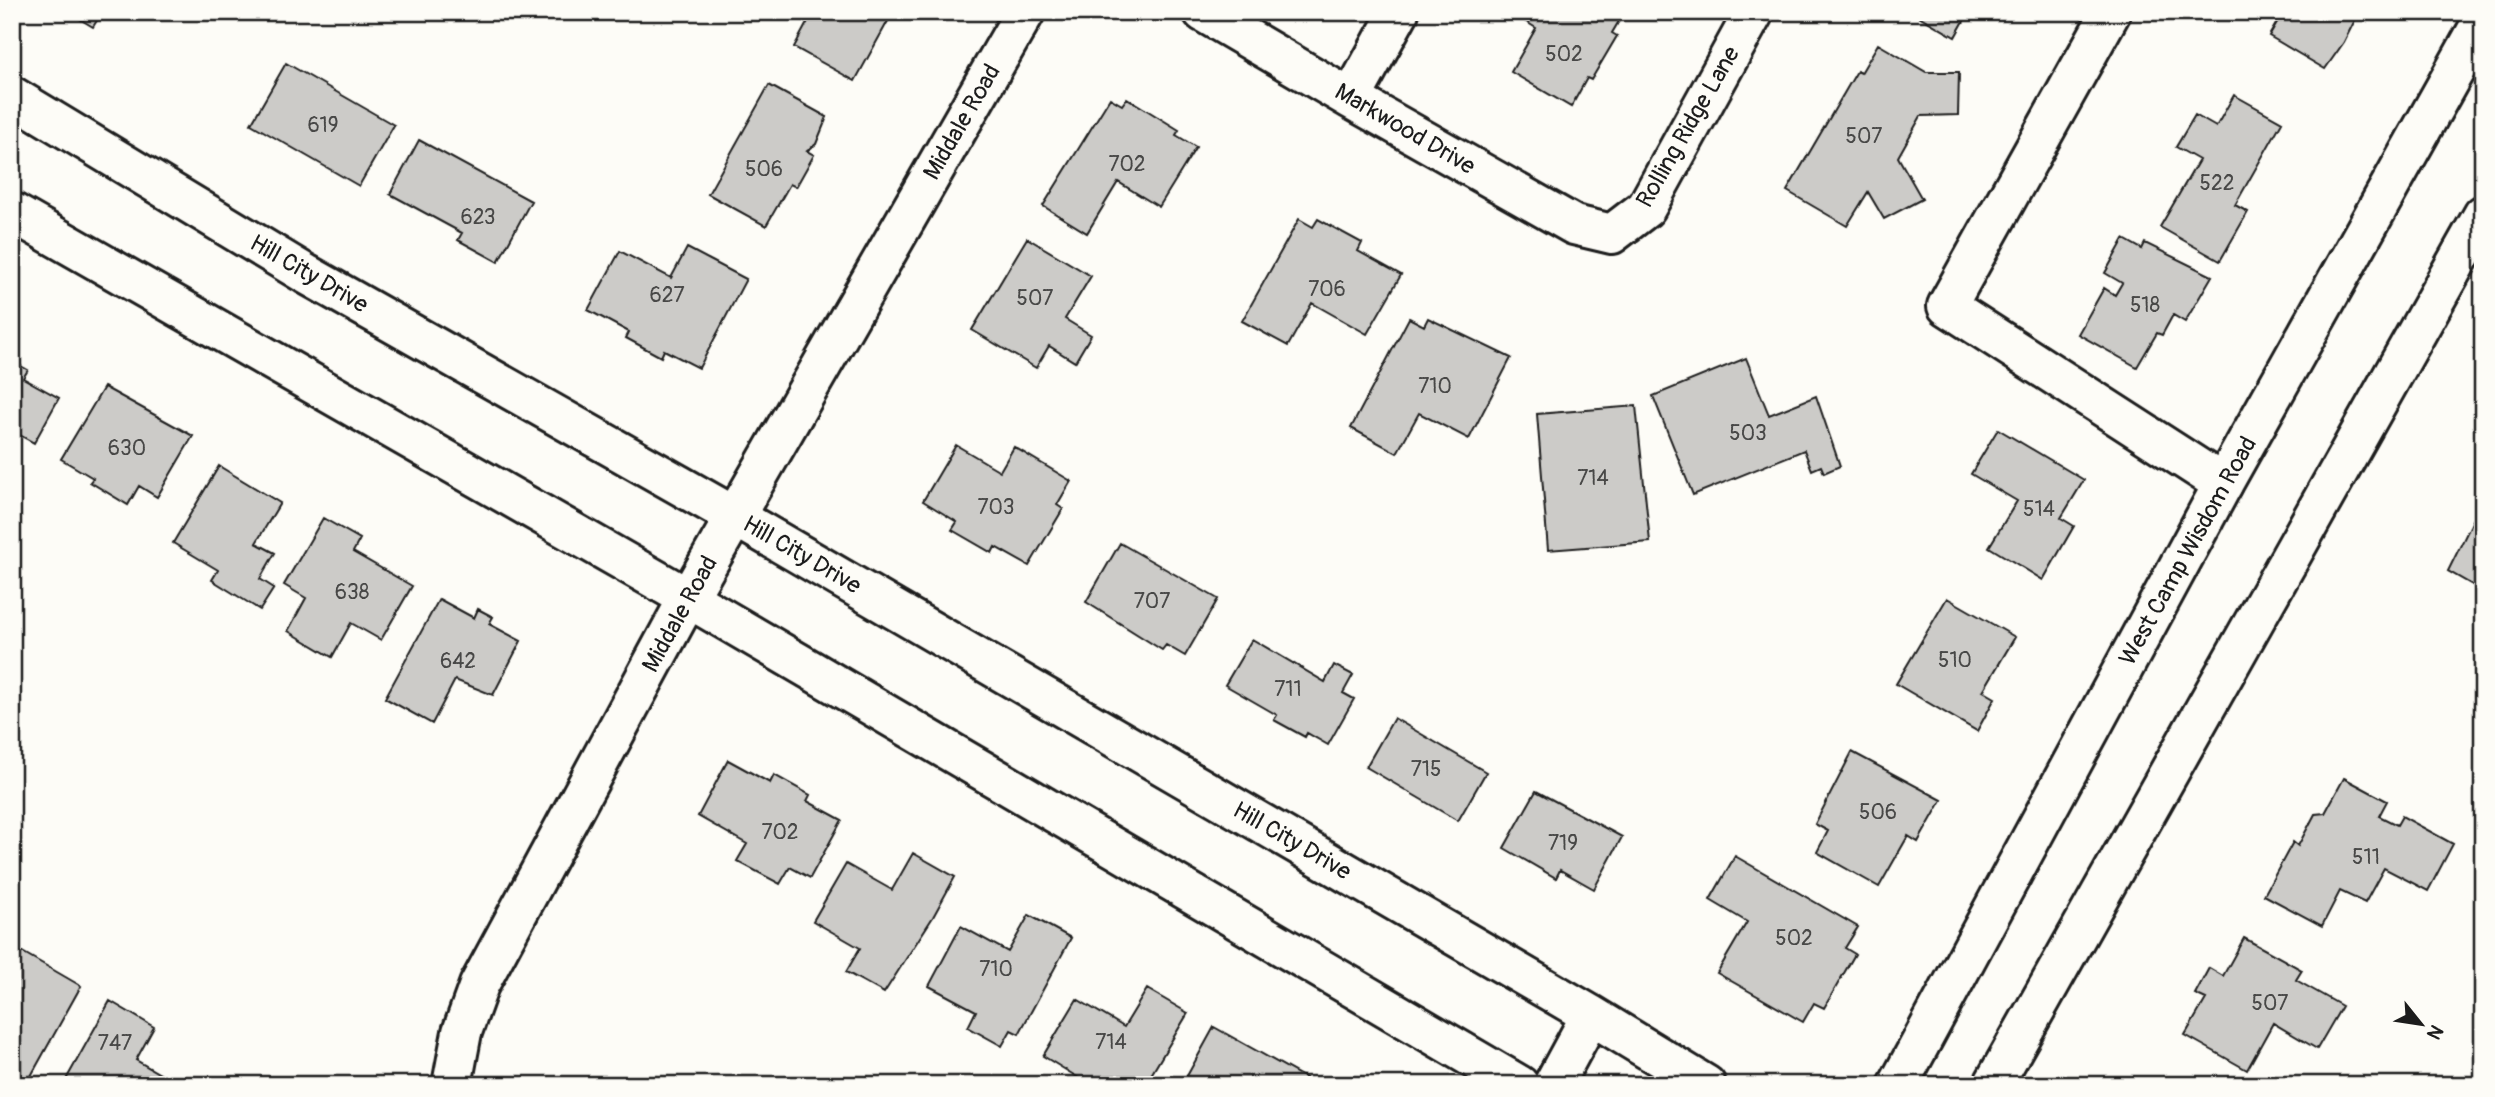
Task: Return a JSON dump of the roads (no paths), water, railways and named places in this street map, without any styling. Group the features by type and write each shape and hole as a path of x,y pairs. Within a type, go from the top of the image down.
{"street":[{"name":"Middale Road","path":"452,1085 462,1032 479,985 734,516 1025,12"},
{"name":"Markwood Drive","path":"1203,12 1350,99 1574,225 1612,234"},
{"path":"1350,99 1399,12"},
{"name":"Rolling Ridge Lane","path":"1612,234 1646,208 1754,12"},
{"path":"2111,12 1947,306 2223,484"},
{"name":"West Camp Wisdom Road","path":"1898,1085 2223,484 2483,20"},
{"name":"Hill City Drive","path":"12,96 306,274 734,516 1591,1015 1706,1085"},
{"path":"12,212 688,598 1520,1085"},
{"path":"1993,1085 2483,215"},
{"path":"1553,1085 1591,1015"}]}
